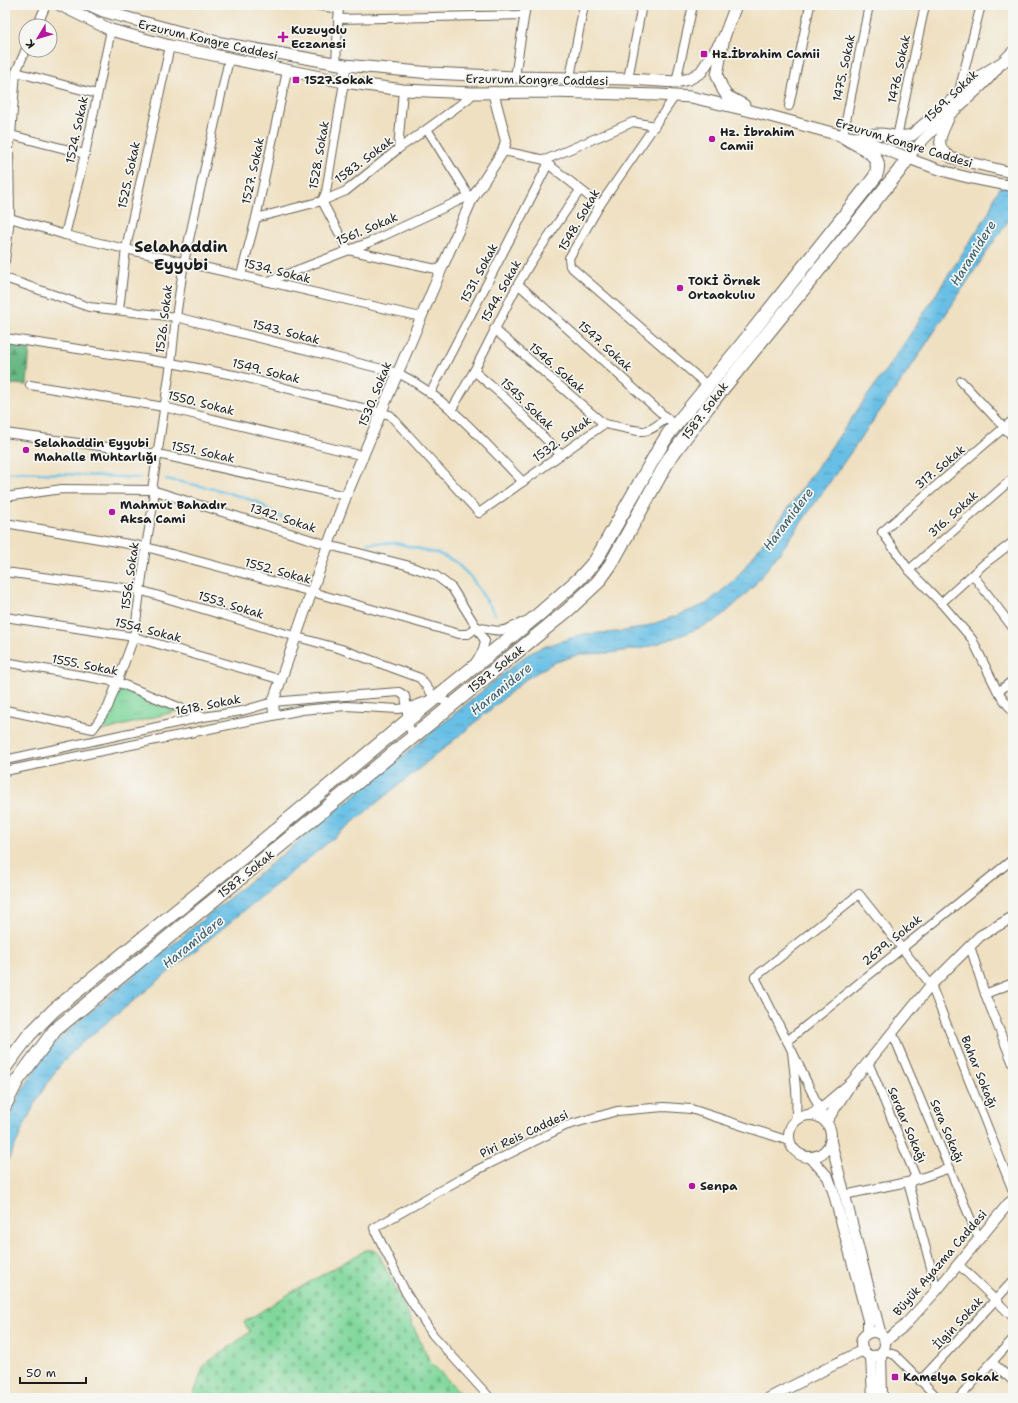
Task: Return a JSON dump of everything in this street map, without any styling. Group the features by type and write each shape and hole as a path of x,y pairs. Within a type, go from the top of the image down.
{"main road":[{"name":"Erzurum Kongre Caddesi","path":"60,5 111,30 170,46 344,82 403,90 675,96 702,99 849,137 908,158"},
{"name":"Erzurum Kongre Caddesi","path":"90,5 103,11 118,10 221,43 340,64 431,73 628,79 676,82"},
{"path":"736,5 724,37 717,75 722,90 727,96 758,113"},
{"path":"676,82 689,79 701,72 724,37"},
{"name":"1569. Sokak","path":"1003,62 1013,52"},
{"path":"849,137 879,134 897,137 912,135 982,75 1003,62"},
{"name":"1587. Sokak","path":"5,1067 29,1035 54,1010 248,853 407,714 435,698 538,615 579,579 596,560 672,422 708,386 875,177 879,166 877,160 873,155 849,137"},
{"name":"1587. Sokak","path":"5,1105 17,1081 55,1030 568,610 598,582 611,564 669,459 707,408 908,158"}],"street":[{"path":"40,18 46,5"},
{"path":"315,5 339,7 338,20 340,64 344,82"},
{"path":"515,76 523,15 526,5"},
{"path":"570,77 584,5"},
{"path":"628,79 642,5"},
{"path":"676,82 693,5"},
{"path":"789,106 810,5"},
{"name":"1475. Sokak","path":"849,137 870,5"},
{"name":"1476. Sokak","path":"897,137 925,5"},
{"path":"958,95 982,5"},
{"path":"338,20 523,15"},
{"name":"1524. Sokak","path":"65,235 85,154 111,30"},
{"name":"1525. Sokak","path":"119,310 126,248 170,46"},
{"path":"5,260 10,218 7,148 11,135 16,72 22,58"},
{"name":"1526. Sokak","path":"152,490 184,262 229,59"},
{"name":"1569. Sokak","path":"908,158 950,114 977,91 1003,62"},
{"name":"1527. Sokak","path":"241,275 256,218 287,71"},
{"path":"16,72 97,94"},
{"name":"1528. Sokak","path":"344,82 326,192 322,201 348,250"},
{"path":"398,149 403,90"},
{"name":"1583. Sokak","path":"256,218 322,201 346,191 398,149 469,98 473,92"},
{"path":"493,92 506,142 504,151 546,162 600,205"},
{"name":"1548. Sokak","path":"675,96 600,205 569,258 570,266 708,386"},
{"name":"Erzurum Kongre Caddesi","path":"950,114 940,138 940,146 945,154 952,158 1013,173"},
{"path":"546,162 633,122 655,126"},
{"path":"427,129 471,197"},
{"path":"11,135 85,154"},
{"name":"1530. Sokak","path":"274,714 273,702 346,496 382,413 471,197 504,151"},
{"name":"Erzurum Kongre Caddesi","path":"908,158 930,167 995,184 1013,186"},
{"name":"1531. Sokak","path":"430,394 458,337 513,234 546,162"},
{"name":"1544. Sokak","path":"452,409 474,370 518,284 531,262 580,190"},
{"name":"1561. Sokak","path":"269,281 370,242 471,197"},
{"name":"1534. Sokak","path":"10,218 65,235 421,317"},
{"path":"348,250 440,270"},
{"name":"1543. Sokak","path":"5,278 89,307 176,317 398,373 409,378 452,409 524,482"},
{"name":"1547. Sokak","path":"518,284 672,422"},
{"name":"1546. Sokak","path":"494,329 604,424"},
{"name":"1549. Sokak","path":"5,338 171,363 239,376 390,415 479,513"},
{"name":"1545. Sokak","path":"474,370 510,402 561,455"},
{"path":"961,381 1013,437"},
{"name":"1550. Sokak","path":"30,385 164,407 364,456"},
{"name":"317. Sokak","path":"909,570 882,532 1013,420"},
{"name":"1532. Sokak","path":"479,513 604,424 642,432 672,422"},
{"name":"1551. Sokak","path":"5,433 158,454 346,496"},
{"name":"316. Sokak","path":"909,570 1013,478"},
{"name":"1342. Sokak","path":"5,497 62,489 152,490 328,545 406,565 435,575 452,588 485,641 482,652 469,671"},
{"name":"1556. Sokak","path":"5,710 93,729 108,707 134,637 139,590 154,499 152,490"},
{"name":"1552. Sokak","path":"5,523 146,547 459,634 468,634 477,627"},
{"path":"941,603 1013,542"},
{"path":"909,570 972,638 998,692 1013,712"},
{"name":"1553. Sokak","path":"5,572 139,590 341,649 420,678 435,698"},
{"path":"973,575 1013,628"},
{"path":"477,627 501,632 538,615"},
{"name":"1554. Sokak","path":"5,617 134,637 282,680"},
{"name":"1555. Sokak","path":"5,662 117,682 203,717"},
{"path":"998,692 1013,680"},
{"name":"1618. Sokak","path":"5,760 203,717 242,711 273,702 399,692 404,696 413,737"},
{"path":"435,698 453,704"},
{"name":"1618. Sokak","path":"5,771 274,714 302,710 346,706 398,709 407,714"},
{"name":"2679. Sokak","path":"787,1041 1013,859"},
{"name":"Bahar Sokağı","path":"787,1041 755,977 859,894 931,986 1013,1191"},
{"path":"826,1122 852,1082 931,986 980,936 1013,917"},
{"path":"970,946 985,994 1013,1064"},
{"path":"985,994 1013,983"},
{"name":"Sera Sokağı","path":"892,1032 979,1239"},
{"path":"787,1041 820,1109 826,1122 830,1128 832,1135 831,1142 824,1153 811,1158 797,1153 792,1148 789,1141 791,1127 795,1121 820,1109 852,1082"},
{"path":"792,1051 797,1094 795,1121"},
{"name":"Serdar Sokağı","path":"868,1062 915,1175 909,1186 937,1290"},
{"name":"Piri Reis Caddesi","path":"490,1398 433,1335 406,1293 374,1228 473,1172 565,1126 617,1111 664,1107 691,1109 789,1141"},
{"path":"809,1115 814,1115 826,1122"},
{"path":"831,1142 877,1348 873,1398"},
{"path":"811,1158 828,1177 833,1191 868,1320 868,1333 862,1340 862,1347 877,1348 894,1356 938,1398"},
{"path":"844,1195 912,1181 950,1168"},
{"name":"Büyük Ayazma Caddesi","path":"770,1398 877,1348 903,1327 937,1290 1008,1204 1013,1200"},
{"path":"958,1264 1013,1317"},
{"name":"İlgin Sokak","path":"920,1381 1013,1281"},
{"path":"868,1333 875,1332 882,1398"},
{"path":"959,1398 1013,1339"},
{"path":"992,1362 1013,1381"}],"green space":[{"path":"5,344 30,346 27,385 9,384 6,407 5,407"},
{"path":"119,689 177,711 91,734 106,716"},
{"path":"366,1250 373,1250 379,1254 430,1362 466,1398 195,1398 194,1393 204,1365 250,1332 244,1322 292,1292"}],"water":[{"name":"Haramidere","path":"1013,171 1013,214 909,370 781,551 752,588 715,621 680,636 644,648 610,653 580,654 553,663 526,679 470,727 84,1041 60,1066 46,1085 33,1108 5,1167 5,1124 18,1098 36,1068 55,1043 74,1025 525,656 540,648 584,634 619,632 641,628 676,616 706,604 735,580 777,524 902,347 989,212 995,195"}],"waterway":[{"path":"8,473 21,472 140,478"},
{"path":"166,479 219,490 258,502 270,511 297,525"},
{"path":"367,543 396,543 439,554 454,561 471,577 495,614"}],"place":[{"name":"Kuzuyolu Eczanesi","path":"283,37"},
{"name":"Hz.İbrahim Camii","path":"704,54"},
{"name":"1527.Sokak","path":"296,80"},
{"name":"Hz. İbrahim Camii","path":"712,139"},
{"name":"TOKİ Örnek Ortaokulıu","path":"680,288"},
{"name":"Selahaddin Eyyubi Mahalle Muhtarlığı","path":"26,450"},
{"name":"Mahmut Bahadır Aksa Cami","path":"112,512"},
{"name":"Senpa","path":"692,1186"},
{"name":"Kamelya Sokak","path":"895,1377"}],"district":[{"name":"Selahaddin Eyyubi","path":"181,255"}]}
